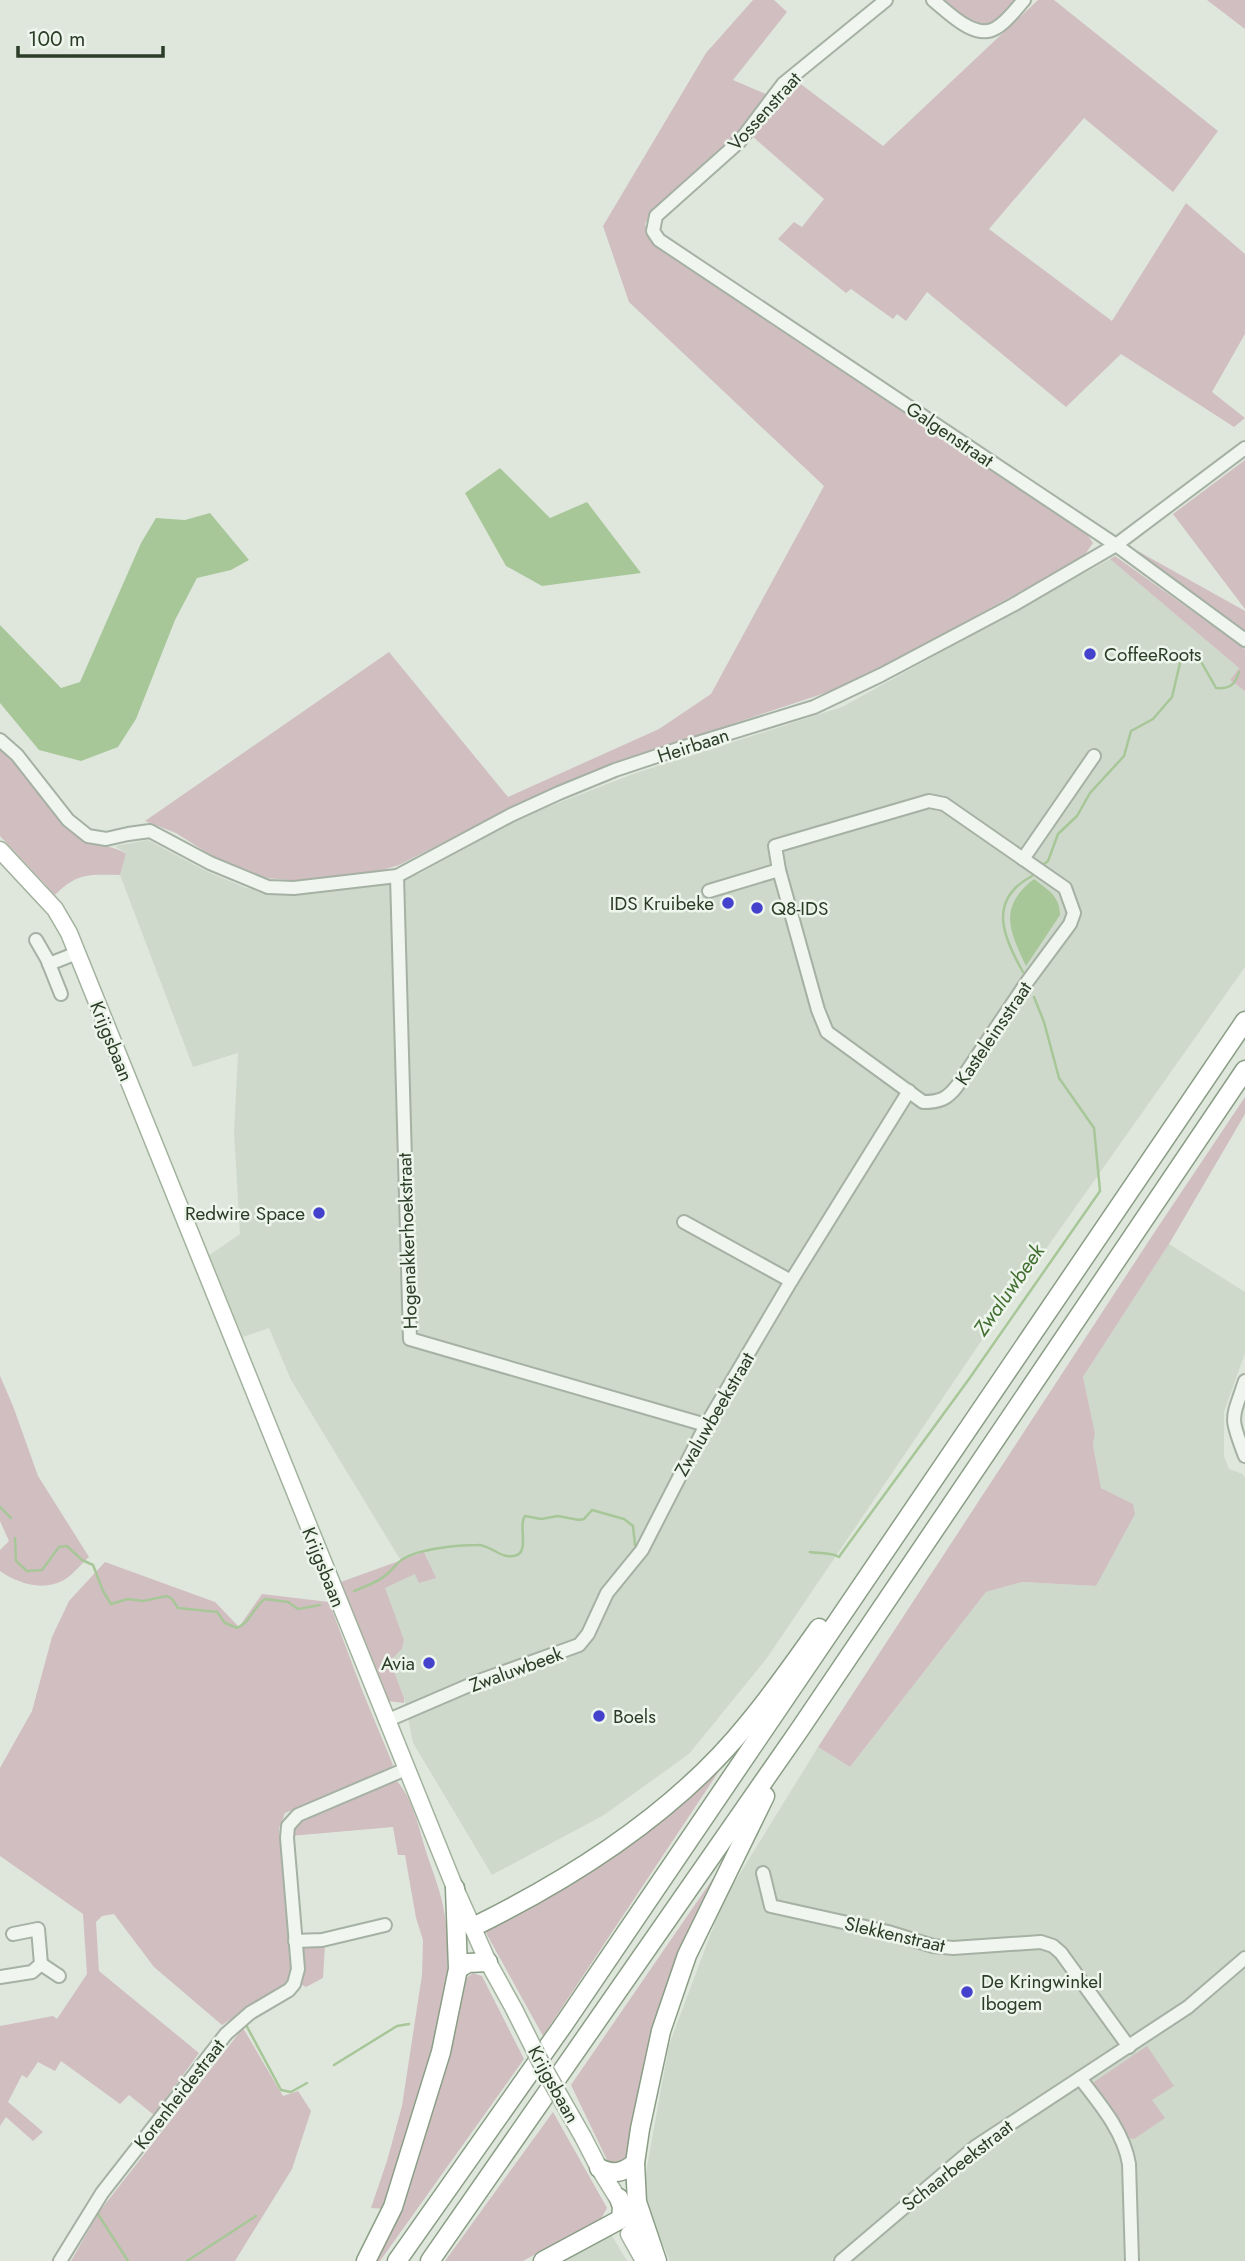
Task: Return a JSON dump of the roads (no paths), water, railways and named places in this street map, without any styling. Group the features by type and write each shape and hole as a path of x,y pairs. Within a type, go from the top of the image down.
{"highway":[{"path":"397,2261 564,2024 1245,1021"},
{"path":"430,2261 800,1729 1245,1070"},
{"path":"473,1927 508,1910 612,1847 661,1809 722,1752 748,1723 824,1622 851,1601"},
{"path":"656,2261 637,2202 635,2163 661,2031 687,1955 728,1867 800,1729"},
{"path":"366,2261 393,2207 441,2052 458,1969 454,1888"},
{"path":"458,1969 468,1963 488,1962"},
{"path":"599,2168 615,2173 635,2163"},
{"path":"543,2261 621,2219 622,2207 619,2198"}],"main road":[{"name":"Krijgsbaan","path":"0,850 55,909 69,933 454,1888 488,1962 583,2137 644,2261"},
{"name":"Krijgsbaan","path":"599,2168 656,2261"}],"street":[{"name":"Vossenstraat","path":"653,231 656,216 740,141 783,84 886,0"},
{"path":"933,0 969,27 990,30 998,27 1024,0"},
{"name":"Galgenstraat","path":"653,231 659,240 1116,545"},
{"path":"1245,448 1116,545 1245,639"},
{"name":"Heirbaan","path":"0,740 17,754 68,820 88,836 106,839 150,831 210,863 268,887 294,888 397,876 511,815 570,789 665,753 814,707 949,640 1116,545"},
{"path":"1023,859 1094,756"},
{"name":"Kasteleinsstraat","path":"929,801 944,804 1023,859 1065,888 1074,913 1070,925 1027,982 948,1098 937,1102 923,1102 827,1032 818,1010 779,870 775,846 929,801"},
{"path":"709,891 779,870"},
{"name":"Hogenakkerhoekstraat","path":"397,876 410,1339 706,1424"},
{"name":"Krijgsbaan","path":"36,940 61,994"},
{"path":"49,964 77,953"},
{"name":"Zwaluwbeekstraat","path":"642,1550 706,1424 909,1091"},
{"path":"684,1222 791,1281"},
{"path":"1245,1381 1232,1416 1245,1456"},
{"name":"Zwaluwbeek","path":"386,1721 479,1681 579,1645 588,1634 607,1593 642,1550"},
{"name":"Korenheidestraat","path":"60,2261 102,2193 226,2034 238,2022 289,1990 294,1984 298,1969 286,1838 290,1821 298,1815 406,1769"},
{"name":"Slekkenstraat","path":"763,1873 771,1906 888,1932 933,1946 953,1948 1041,1942 1053,1946 1061,1953 1129,2048"},
{"path":"295,1941 322,1940 385,1925"},
{"path":"13,1934 38,1929 41,1964 58,1976"},
{"name":"Schaarbeekstraat","path":"841,2261 975,2147 1188,2007 1245,1958"},
{"path":"0,1977 32,1972 41,1964"},
{"path":"1080,2078 1127,2150 1132,2261"}],"waterway":[{"name":"Zwaluwbeek","path":"1044,864 1048,861 1058,834 1077,816 1090,793 1124,756 1131,731 1153,719 1172,697 1181,659 1195,655 1199,658 1216,688 1231,685 1239,672"},
{"name":"Zwaluwbeek","path":"1023,972 1005,933 1004,908 1009,896 1032,876"},
{"name":"Zwaluwbeek","path":"810,1552 839,1557 969,1379 1100,1191 1094,1128 1059,1078 1044,1022 1034,997"},
{"name":"Zwaluwbeek","path":"0,1507 11,1518"},
{"name":"Zwaluwbeek","path":"354,1591 380,1580 403,1559 428,1550 482,1545 506,1556 517,1555 522,1548 522,1525 525,1516 541,1519 558,1516 579,1520 584,1519 592,1510 624,1519 633,1526 635,1545"},
{"name":"Zwaluwbeek","path":"15,1538 16,1561 27,1571 42,1570 59,1547 67,1546 82,1560 93,1565 111,1604 128,1599 143,1601 167,1596 178,1608 217,1612 225,1623 237,1628 246,1622 265,1599 288,1602 298,1609 320,1605"},
{"path":"245,2023 281,2090 291,2092 307,2083"},
{"path":"334,2065 397,2026 409,2024"},
{"path":"103,2202 157,2133"},
{"path":"96,2211 128,2261"},
{"path":"187,2261 256,2216"},
{"path":"68,2261 78,2244"}],"place":[{"name":"CoffeeRoots","path":"1090,654"},
{"name":"IDS Kruibeke","path":"728,903"},
{"name":"Q8-IDS","path":"757,908"},
{"name":"Redwire Space","path":"319,1213"},
{"name":"Avia","path":"429,1663"},
{"name":"Boels","path":"599,1716"},
{"name":"De Kringwinkel Ibogem","path":"967,1992"}]}
